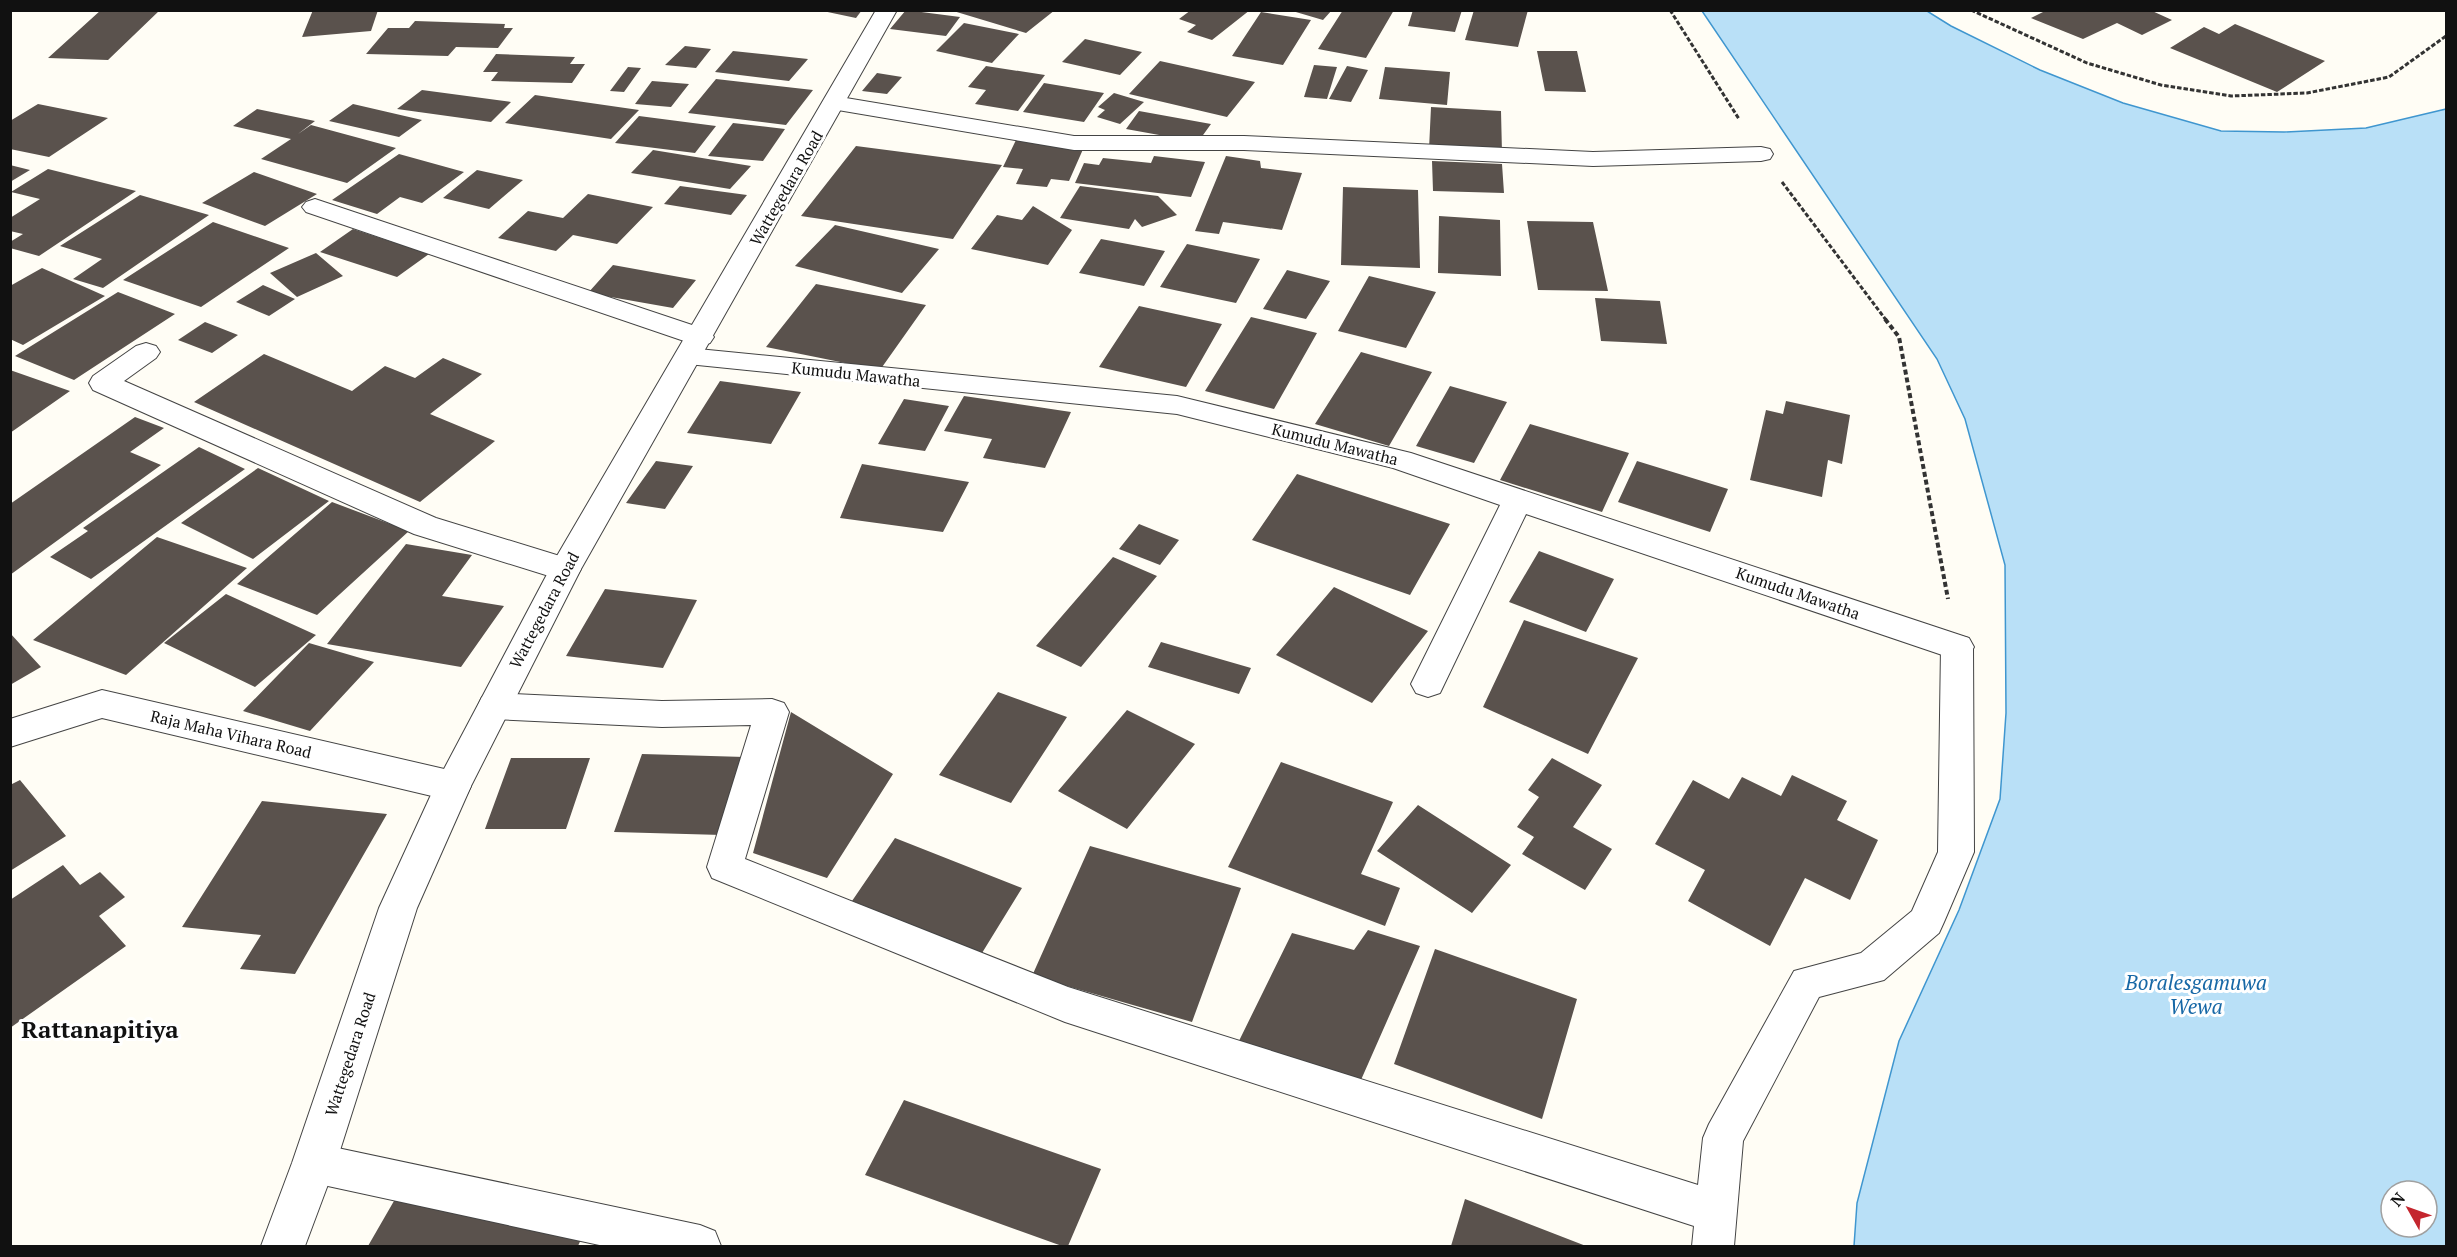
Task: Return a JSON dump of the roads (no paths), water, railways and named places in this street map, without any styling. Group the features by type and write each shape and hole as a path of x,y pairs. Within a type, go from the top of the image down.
{"street":[{"name":"Wattegedara Road","path":"283,1246 314,1163 398,908 453,786 565,569 887,10"},
{"path":"834,103 1074,143 1244,143 1593,159 1761,154"},
{"name":"Kumudu Mawatha","path":"315,207 694,347 1177,405 1400,460 1957,647"},
{"path":"146,352 104,383 425,526 565,569"},
{"path":"1428,684 1518,499"},
{"name":"Raja Maha Vihara Road","path":"10,733 102,704 453,786"}],"lane":[{"path":"494,706 662,714 772,712 725,867 1065,1004 1715,1229 1723,1138 1807,983 1871,968 1926,922 1956,852 1957,647"},
{"path":"314,1163 700,1246"}],"water":[{"name":"Boralesgamuwa Wewa","path":"1702,11 1927,11 1951,26 2040,70 2123,103 2221,131 2284,132 2366,128 2446,109 2446,1246 1854,1246 1857,1203 1899,1041 1959,910 2000,799 2006,713 2005,565 1965,419 1937,359"}],"district":[{"name":"Rattanapitiya","path":"100,1029"}]}
